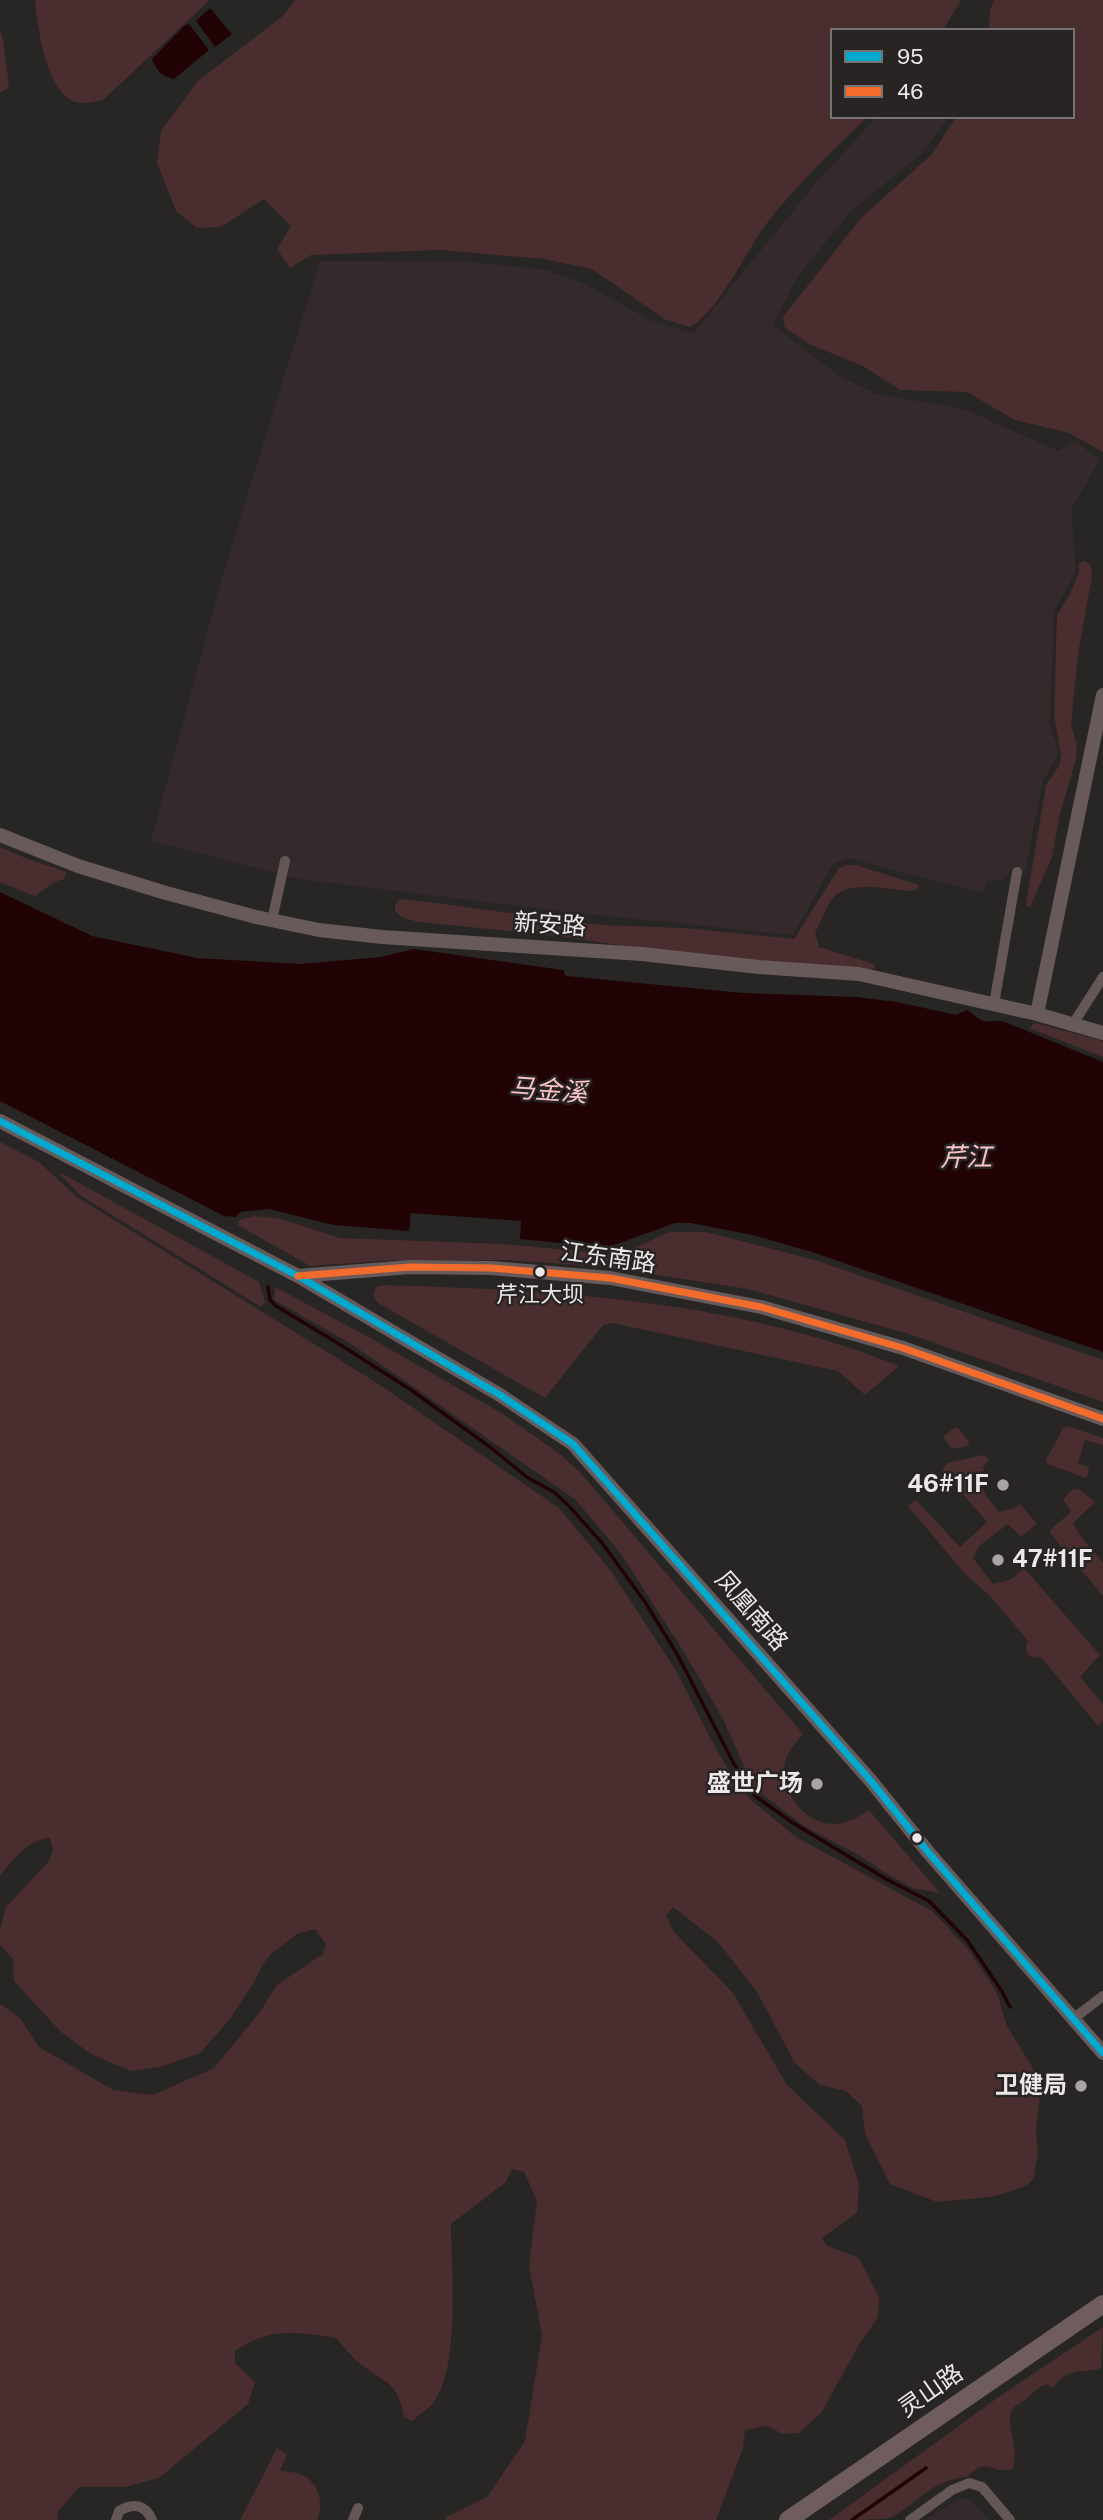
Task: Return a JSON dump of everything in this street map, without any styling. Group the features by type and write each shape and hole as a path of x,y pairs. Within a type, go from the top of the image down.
{"highway":[{"name":"灵山路","path":"788,2520 1103,2304"}],"main road":[{"path":"1037,1014 1103,695"},
{"name":"新安路","path":"0,835 78,866 166,893 318,930 382,937 642,954 759,967 859,974 1037,1014 1103,1033"},
{"path":"0,1121 298,1276"},
{"name":"江东南路","path":"298,1276 410,1267 491,1268 610,1278 761,1307 904,1348 1103,1419"},
{"name":"凤凰南路","path":"298,1276 500,1395 573,1444 871,1781 928,1852 1103,2053"}],"street":[{"path":"272,920 285,861"},
{"path":"994,1004 1017,872"},
{"path":"1073,1024 1103,977"},
{"path":"1073,2019 1103,1996"},
{"path":"910,2520 952,2490 969,2483 982,2487 1010,2520"},
{"path":"116,2520 119,2511 138,2505 147,2510 152,2520"},
{"path":"353,2520 358,2508"}],"shaded area":[{"path":"36,0 210,0 103,100 81,103 69,99 53,78 42,47"},
{"path":"295,0 961,0 944,28 830,28 830,119 865,119 778,209 722,294 701,319 690,327 666,320 592,269 544,259 440,250 311,255 290,268 277,249 291,226 264,199 221,227 197,228 176,211 157,163 161,131 198,81 284,15"},
{"path":"994,0 1103,0 1103,452 1069,433 1015,420 967,392 900,390 863,366 811,345 785,328 783,317 861,218 932,154 955,119 1075,119 1075,28 989,28 990,10"},
{"path":"0,29 9,87 0,93"},
{"path":"875,119 947,119 920,155 851,211 798,276 773,325 839,376 877,394 964,409 1058,451 1075,441 1100,460 1071,509 1076,572 1054,610 1050,727 1058,754 1043,781 1025,871 1011,869 1003,880 987,881 982,893 848,858 833,864 793,935 559,911 299,879 151,841 223,574 320,261 467,262 547,270 585,284 650,320 693,334 819,179"},
{"path":"1085,561 1091,566 1092,576 1078,654 1071,725 1077,746 1076,760 1060,813 1052,857 1030,907 1026,905 1046,785 1059,766 1061,756 1054,716 1057,615 1071,592 1079,572 1079,563"},
{"path":"0,847 64,871 64,879 54,882 35,896 0,882"},
{"path":"856,865 919,885 912,891 870,887 849,889 840,892 828,906 815,933 819,947 874,964 875,968 869,970 666,952 558,936 419,922 403,918 395,911 395,905 400,899 602,925 685,928 794,939 839,868"},
{"path":"1035,1023 1103,1041 1103,1057 1029,1028"},
{"path":"0,1142 39,1162 77,1197 377,1383 559,1508 611,1571 675,1669 734,1779 751,1800 796,1837 932,1911 968,1949 997,1993 1007,2026 1035,2072 1040,2096 1036,2130 1038,2153 1033,2179 1027,2185 990,2197 937,2202 890,2184 865,2134 862,2106 846,2091 820,2085 795,2063 757,1992 718,1942 673,1907 666,1915 674,1932 733,1993 787,2085 845,2140 859,2184 857,2213 822,2238 826,2245 859,2258 879,2297 878,2317 821,2413 799,2433 783,2434 767,2426 745,2430 743,2448 716,2520 445,2520 446,2517 487,2497 525,2441 542,2336 529,2266 537,2201 524,2172 512,2169 506,2182 451,2224 453,2317 448,2366 442,2387 433,2403 412,2421 404,2417 394,2389 359,2363 336,2338 296,2333 272,2335 248,2343 235,2351 235,2363 255,2382 248,2404 159,2478 125,2487 79,2487 57,2513 58,2520 0,2520 0,2004 20,2018 39,2047 113,2090 153,2095 214,2068 260,2012 277,1985 323,1954 326,1944 315,1929 297,1934 272,1953 263,1964 230,2019 200,2053 160,2067 131,2071 91,2054 61,2032 14,1981 13,1959 0,1945 0,1930 6,1907 49,1861 53,1850 50,1838 35,1842 22,1851 0,1876"},
{"path":"61,1173 259,1282 265,1302 261,1307 80,1195"},
{"path":"255,1216 281,1219 340,1238 503,1244 610,1254 632,1249 669,1232 706,1232 815,1260 1103,1360 1103,1402 909,1334 748,1289 605,1267 508,1260 394,1260 310,1266 238,1225 239,1220"},
{"path":"383,1285 580,1295 710,1313 774,1326 899,1366 865,1395 838,1371 612,1323 603,1325 545,1398 378,1303 374,1292 376,1287"},
{"path":"275,1287 503,1414 579,1471 803,1734 790,1750 785,1762 786,1783 796,1803 812,1818 833,1824 847,1822 869,1810 940,1893 913,1888 885,1873 862,1857 804,1826 754,1788 722,1717 682,1649 621,1554 576,1500 348,1342 274,1300"},
{"path":"1067,1426 1103,1438 1103,1445 1085,1440 1078,1463 1088,1467 1086,1478 1047,1464 1046,1460 1063,1428"},
{"path":"958,1428 969,1442 968,1446 952,1449 943,1437"},
{"path":"983,1455 989,1459 983,1468 986,1476 981,1485 999,1512 1020,1504 1037,1524 1021,1537 1008,1524 979,1546 973,1558 993,1584 1010,1580 1024,1568 1100,1655 1080,1677 1103,1704 1103,1721 1098,1726 1041,1657 1028,1654 1028,1641 991,1597 965,1574 908,1506 916,1500 960,1547 987,1522 942,1470 947,1463"},
{"path":"1079,1489 1095,1502 1073,1523 1103,1563 1103,1596 1050,1533 1051,1529 1071,1512 1063,1499 1072,1490"},
{"path":"1103,2327 1101,2368 1070,2373 1053,2388 1044,2385 1012,2410 1010,2421 1015,2453 1012,2469 981,2467 967,2477 934,2487 890,2518 829,2520 1000,2396"},
{"path":"277,2448 287,2455 280,2470 308,2478 316,2488 320,2501 317,2520 240,2520"},
{"path":"961,2498 972,2501 989,2520 925,2520"}],"water":[{"path":"210,8 232,34 215,47 196,21"},
{"path":"189,24 209,50 174,79 163,75 152,59"},
{"path":"0,892 92,936 197,958 300,964 381,957 414,949 563,970 566,976 743,993 856,997 897,1002 956,1015 967,1010 981,1020 1005,1022 1103,1062 1103,1352 812,1252 752,1235 691,1223 675,1223 614,1245 601,1247 520,1239 521,1221 411,1213 409,1231 334,1225 269,1209 240,1212 236,1217 224,1216 0,1101"}],"waterway":[{"path":"268,1287 270,1300 276,1306 411,1390 528,1478 554,1492 569,1506 602,1543 645,1602 677,1654 734,1764 755,1796 793,1823 886,1879 929,1901 967,1940 1010,2007"},
{"path":"852,2520 926,2468"}],"transit line":[{"name":"95","path":"0,1121 298,1276 500,1395 573,1444 871,1781 928,1852 1103,2053"},
{"name":"46","path":"298,1276 410,1267 491,1268 610,1278 761,1307 903,1348 1103,1419"}],"place":[{"name":"芹江大坝","path":"540,1272"},
{"name":"46#11F","path":"1003,1485"},
{"name":"47#11F","path":"998,1560"},
{"name":"盛世广场","path":"817,1784"},
{"name":"卫健局","path":"1081,2086"}],"water label":[{"name":"马金溪","path":"548,1091"},
{"name":"芹江","path":"966,1158"}]}
